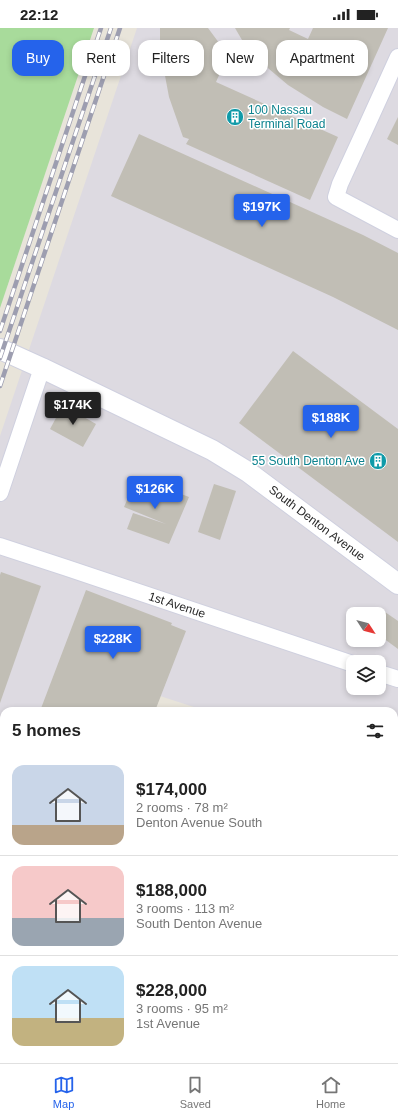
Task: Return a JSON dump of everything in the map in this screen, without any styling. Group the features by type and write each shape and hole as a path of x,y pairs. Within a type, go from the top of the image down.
{"street":[{"path":"398,57 340,184 336,197 398,230"},
{"name":"South Denton Avenue","path":"0,349 206,447 255,477 398,584"},
{"path":"0,493 42,368"},
{"name":"1st Avenue","path":"0,546 346,662"},
{"path":"386,675 398,679"}],"shaded area":[{"path":"137,28 398,28 398,707 194,707 157,695 152,707 0,707 0,436 121,76 130,76 130,49"}],"green space":[{"path":"0,28 94,28 90,40 72,40 72,76 78,76 0,308"}],"building":[{"name":"100 Nassau Terminal Road","path":"160,28 208,28 217,40 212,40 212,76 219,76 216,82 338,137 310,200 186,144 189,139 183,137 169,97 165,76 204,76 204,40 160,40"},
{"path":"235,28 290,28 289,30 308,39 313,28 388,28 368,72 368,40 276,40 276,75 268,68 268,40 242,40"},
{"path":"277,76 366,76 347,119 323,107 288,85"},
{"path":"398,117 398,145 387,139"},
{"path":"139,134 363,235 398,253 398,330 333,297 111,196"},
{"path":"293,351 398,429 398,542 239,423"},
{"path":"63,405 96,424 83,447 50,429"},
{"path":"137,477 189,497 169,544 127,529 133,513 166,524 124,507"},
{"path":"214,484 236,491 220,540 198,532"},
{"path":"1,572 41,586 0,703 0,575"},
{"path":"86,590 172,623 171,625 186,631 157,707 42,707"},
{"path":"386,613 398,621 398,649 386,640"}],"railway":[{"path":"0,331 101,28"},
{"path":"0,358 111,28"},
{"path":"0,386 120,28"}],"place":[{"name":"100 Nassau Terminal Road","path":"235,117"},
{"name":"55 South Denton Ave","path":"378,461"}]}
